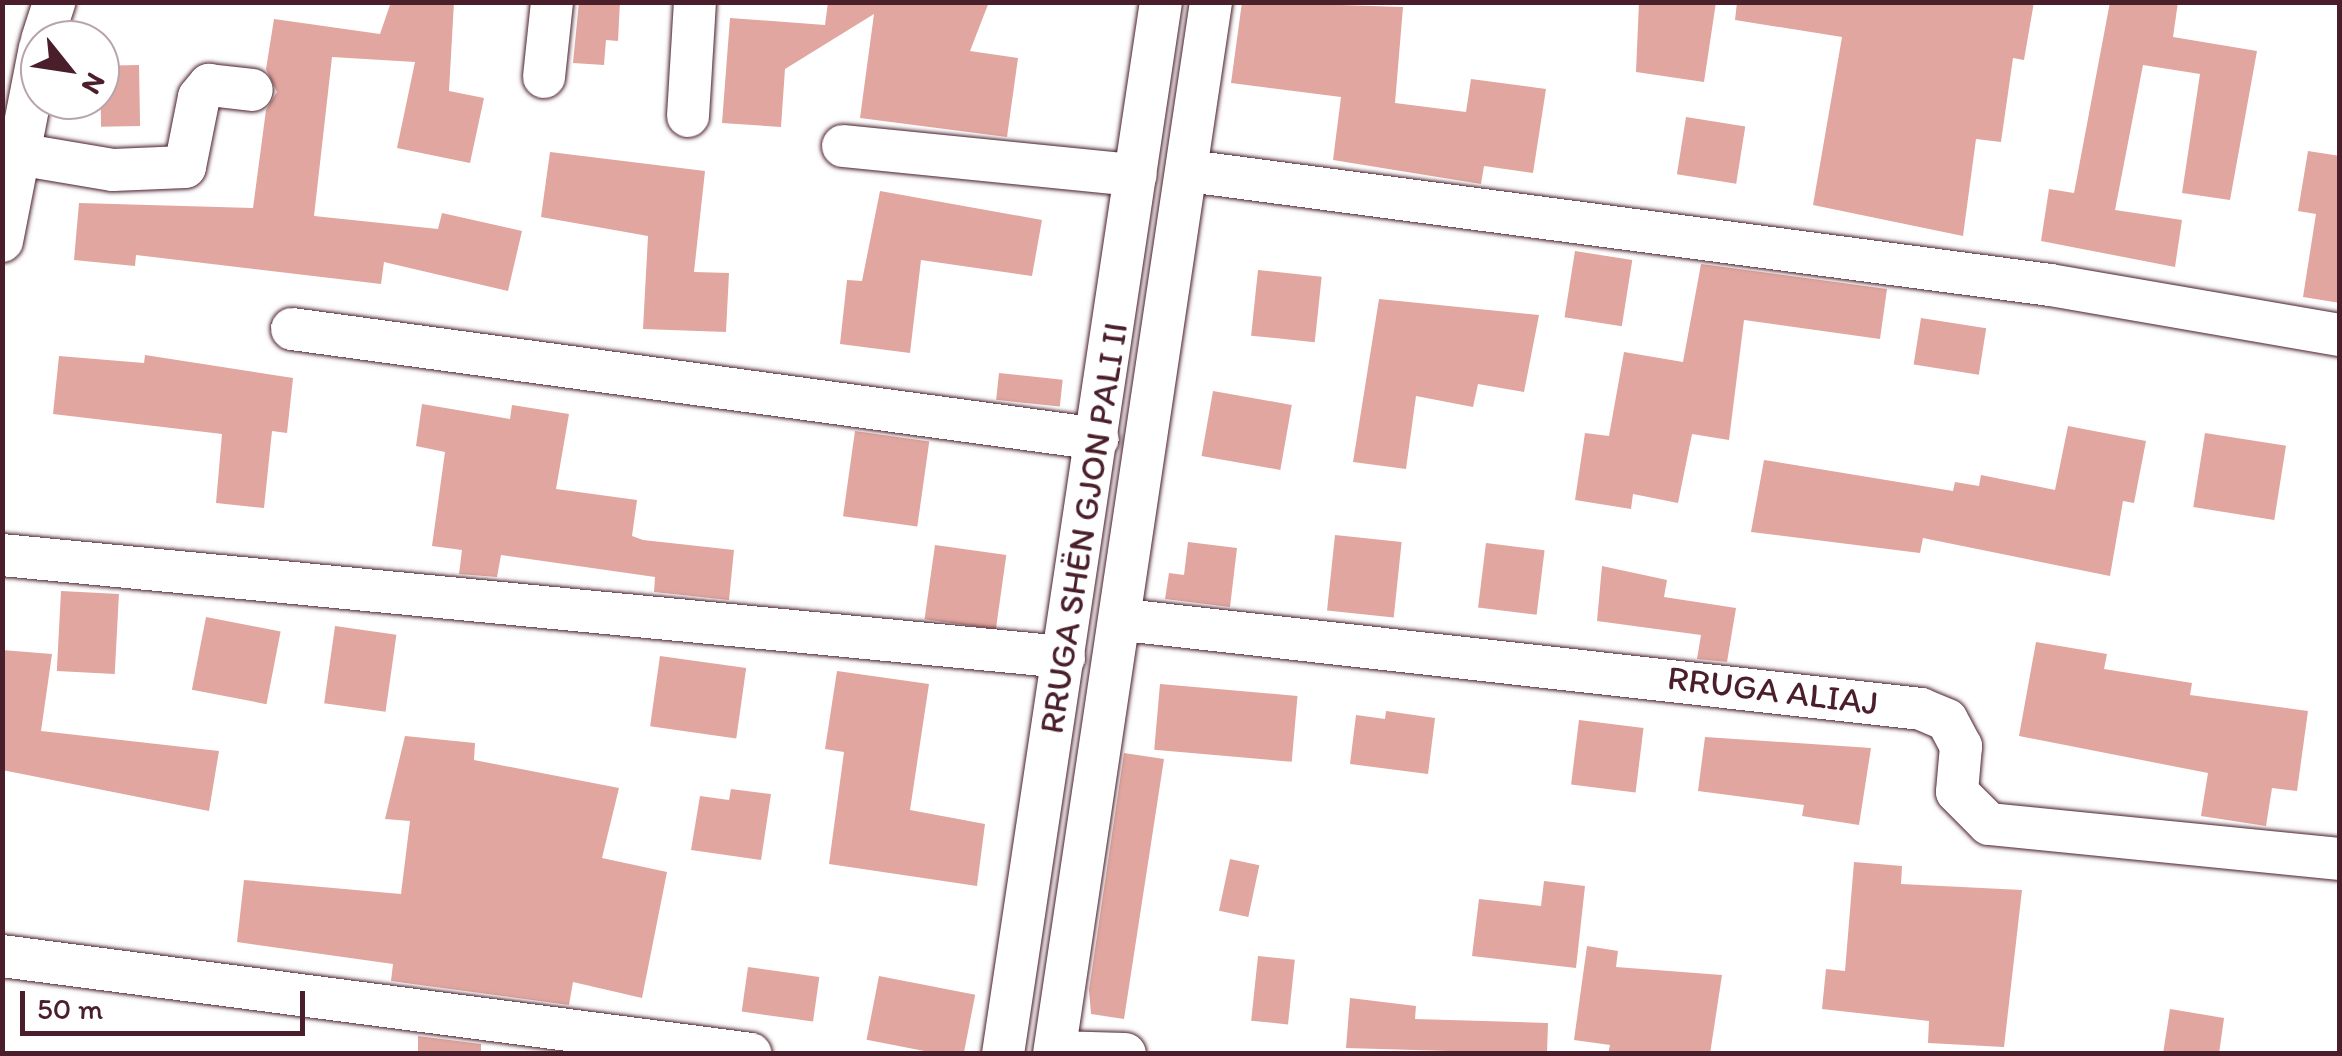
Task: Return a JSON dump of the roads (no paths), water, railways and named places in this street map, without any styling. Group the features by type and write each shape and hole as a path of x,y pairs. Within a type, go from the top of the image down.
{"street":[{"path":"544,78 552,2"},
{"path":"688,116 695,2"},
{"name":"RRUGA SHËN GJON PALI II","path":"1003,1054 1161,2"},
{"name":"RRUGA SHËN GJON PALI II","path":"1054,1053 1124,620 1211,2"},
{"path":"18,154 113,170 185,167 199,97 209,86 252,90"},
{"path":"2,240 25,120"},
{"path":"843,146 1136,175"},
{"path":"1190,171 2050,285 2340,335"},
{"path":"292,329 1098,439"},
{"path":"2,555 1064,657"},
{"name":"RRUGA ALIAJ","path":"1124,620 1921,709 1947,720 1960,746 1956,792 1989,824 2340,859"},
{"path":"2,956 623,1046 752,1054"},
{"path":"1054,1053 1125,1054"}]}
